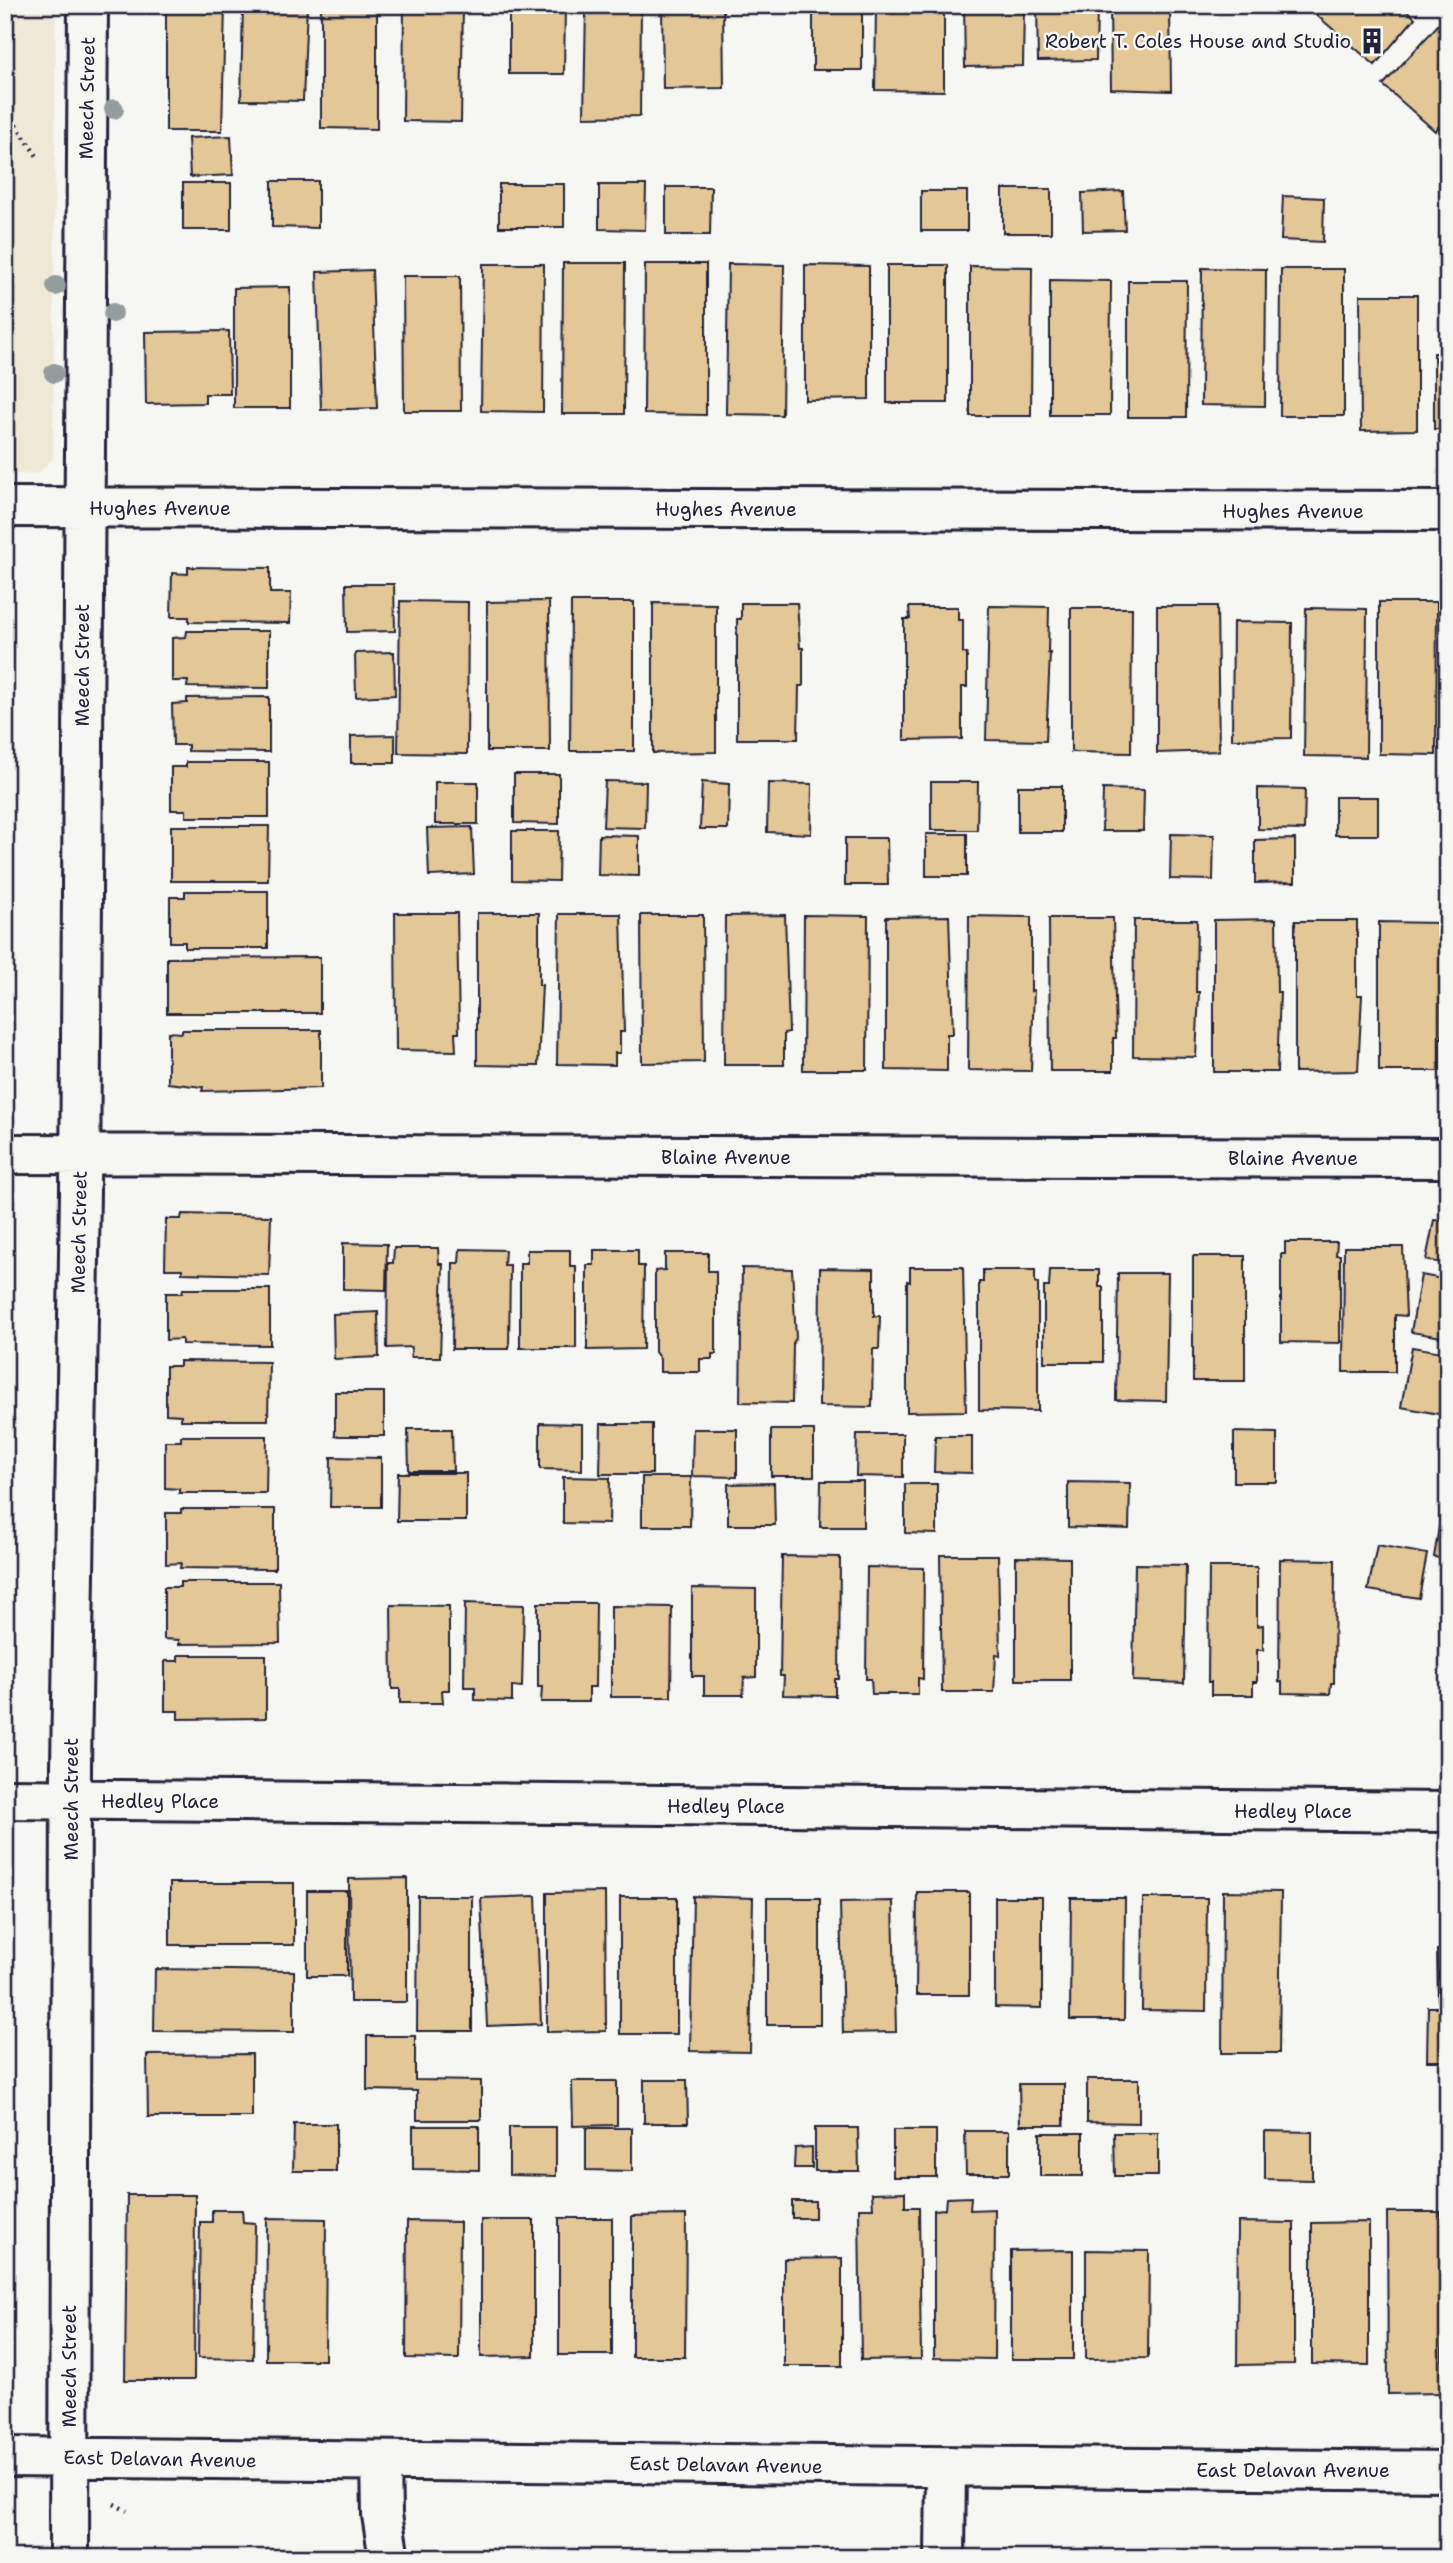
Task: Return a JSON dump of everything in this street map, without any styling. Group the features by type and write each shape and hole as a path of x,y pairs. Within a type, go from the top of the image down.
{"street":[{"name":"Meech Street","path":"69,2558 71,1800 80,1155 88,5"},
{"name":"Hughes Avenue","path":"5,507 1448,511"},
{"name":"Blaine Avenue","path":"5,1154 1448,1158"},
{"name":"Hedley Place","path":"5,1799 1448,1812"},
{"name":"East Delavan Avenue","path":"5,2457 1448,2471"},
{"path":"382,2461 382,2515 389,2558"},
{"path":"945,2558 946,2468"}],"path":[{"path":"5,112 12,112 12,119 39,159"},
{"path":"110,2502 127,2511"}],"shaded area":[{"path":"5,5 56,5 53,458 39,473 22,474 5,474"}],"building":[{"path":"166,5 225,5 222,131 166,131"},
{"path":"243,5 307,5 303,101 241,100"},
{"path":"321,5 377,5 377,129 321,128"},
{"path":"404,5 463,5 461,122 403,121"},
{"path":"509,5 565,5 564,74 509,74"},
{"path":"586,5 641,5 640,116 584,117"},
{"path":"662,5 723,5 724,88 663,89"},
{"path":"813,5 862,5 862,70 813,70"},
{"path":"876,5 944,5 944,91 875,90"},
{"path":"964,5 1024,5 1023,66 965,67"},
{"path":"1037,5 1097,5 1096,60 1038,61"},
{"path":"1110,5 1170,5 1171,91 1111,89"},
{"name":"Robert T. Coles House and Studio","path":"1321,5 1401,5 1415,18 1375,65 1314,13"},
{"path":"1448,14 1448,116 1435,131 1383,85"},
{"path":"231,136 233,175 190,177 188,138"},
{"path":"272,181 318,181 318,228 272,227"},
{"path":"183,183 231,183 231,230 183,230"},
{"path":"499,184 564,184 564,227 499,227"},
{"path":"599,185 646,185 645,230 599,229"},
{"path":"666,187 711,187 710,235 666,235"},
{"path":"1003,189 1051,189 1051,233 1003,233"},
{"path":"921,191 967,191 967,231 921,231"},
{"path":"1123,191 1125,230 1083,231 1082,193"},
{"path":"1283,196 1324,198 1323,242 1281,240"},
{"path":"563,263 625,263 624,414 562,414"},
{"path":"483,264 544,264 543,412 481,411"},
{"path":"645,264 706,264 706,415 644,414"},
{"path":"728,264 784,265 782,415 726,414"},
{"path":"805,265 869,266 869,399 805,400"},
{"path":"887,265 948,265 948,403 887,403"},
{"path":"970,266 1032,267 1031,416 970,416"},
{"path":"1202,268 1266,269 1265,406 1201,405"},
{"path":"1281,269 1344,269 1344,416 1280,416"},
{"path":"372,270 377,408 321,410 317,272"},
{"path":"403,276 460,276 461,411 404,411"},
{"path":"1050,280 1111,281 1110,415 1050,415"},
{"path":"1128,281 1187,281 1186,417 1128,417"},
{"path":"290,287 290,408 234,408 234,288"},
{"path":"1360,295 1417,295 1417,430 1361,431"},
{"path":"229,331 230,394 205,394 205,403 146,404 145,332"},
{"path":"1434,353 1448,353 1448,429 1434,429"},
{"path":"188,567 270,568 270,593 291,593 290,623 189,622 189,617 171,617 172,573 188,574"},
{"path":"346,584 394,584 395,631 347,632"},
{"path":"400,601 468,602 467,754 398,753"},
{"path":"549,601 550,751 487,751 487,602"},
{"path":"571,602 634,602 634,751 570,751"},
{"path":"1379,602 1437,602 1436,755 1379,754"},
{"path":"653,603 716,604 716,752 653,753"},
{"path":"741,603 797,603 800,648 803,648 798,739 737,739 737,619 741,619"},
{"path":"989,606 1049,607 1046,741 986,740"},
{"path":"1157,606 1217,606 1219,751 1157,753"},
{"path":"909,607 958,607 958,620 963,620 963,653 967,654 967,687 962,687 962,739 904,740 904,619 910,619"},
{"path":"1071,608 1132,608 1131,753 1071,752"},
{"path":"1306,608 1367,609 1366,757 1304,756"},
{"path":"1233,622 1292,623 1291,738 1232,739"},
{"path":"187,631 269,631 269,688 187,687 188,681 172,681 172,638 186,637"},
{"path":"394,652 395,695 356,697 355,653"},
{"path":"269,697 269,752 188,751 188,745 173,745 172,704 187,703 187,698"},
{"path":"395,735 395,763 351,763 351,736"},
{"path":"186,762 269,762 269,817 186,817 186,810 171,810 171,767 186,767"},
{"path":"514,774 559,774 559,824 514,823"},
{"path":"605,781 646,782 645,828 603,827"},
{"path":"435,782 478,782 478,824 435,824"},
{"path":"702,782 729,784 728,829 700,829"},
{"path":"931,782 978,782 977,830 931,830"},
{"path":"768,783 812,784 811,834 767,832"},
{"path":"1018,786 1062,786 1062,832 1018,832"},
{"path":"1258,788 1305,789 1304,830 1258,829"},
{"path":"1103,789 1144,790 1143,831 1102,831"},
{"path":"1335,797 1378,797 1378,835 1335,835"},
{"path":"171,826 269,826 268,881 171,881"},
{"path":"472,827 474,874 429,876 427,828"},
{"path":"512,831 559,831 558,881 512,880"},
{"path":"926,834 967,834 967,876 926,876"},
{"path":"1171,834 1214,835 1213,880 1170,879"},
{"path":"599,835 639,836 639,876 598,875"},
{"path":"845,838 887,838 888,885 845,885"},
{"path":"1295,839 1295,882 1255,883 1255,840"},
{"path":"185,891 268,891 268,948 185,948 185,942 170,942 170,897 185,897"},
{"path":"395,913 457,913 459,1033 455,1033 456,1051 396,1050"},
{"path":"477,913 539,913 539,985 542,985 538,1066 477,1065"},
{"path":"559,914 621,914 624,1032 620,1032 620,1053 615,1053 615,1065 557,1064"},
{"path":"641,915 703,915 704,1062 642,1063"},
{"path":"785,915 789,1032 784,1033 784,1065 724,1065 725,916"},
{"path":"804,915 868,916 867,1070 803,1070"},
{"path":"949,916 953,1034 947,1034 947,1071 886,1070 886,917"},
{"path":"969,916 1031,917 1031,991 1034,990 1031,1071 968,1070"},
{"path":"1049,918 1113,918 1116,1038 1113,1038 1113,1071 1050,1071"},
{"path":"1276,919 1277,992 1280,992 1277,1072 1214,1072 1214,920"},
{"path":"1134,920 1197,920 1196,992 1199,992 1196,1057 1133,1056"},
{"path":"1295,921 1357,921 1357,995 1362,995 1358,1071 1295,1072"},
{"path":"1379,922 1441,923 1440,1071 1379,1071"},
{"path":"320,957 320,1013 167,1013 167,958"},
{"path":"182,1030 321,1030 321,1088 202,1091 203,1087 168,1083 168,1032 182,1033"},
{"path":"182,1214 271,1216 269,1275 182,1273 182,1269 165,1269 166,1219 181,1219"},
{"path":"1434,1220 1448,1222 1448,1264 1426,1260"},
{"path":"1285,1242 1337,1242 1336,1255 1340,1255 1340,1343 1281,1342 1281,1254 1285,1254"},
{"path":"343,1243 387,1244 386,1290 343,1289"},
{"path":"1344,1247 1403,1247 1406,1316 1395,1315 1395,1372 1343,1372"},
{"path":"394,1248 438,1248 439,1264 443,1264 440,1357 411,1357 411,1347 387,1348 388,1263 393,1263"},
{"path":"460,1249 505,1250 504,1265 510,1265 509,1349 452,1349 453,1263 459,1263"},
{"path":"527,1250 570,1250 570,1266 576,1266 576,1348 520,1348 520,1263 527,1263"},
{"path":"594,1250 638,1250 638,1266 644,1266 643,1349 587,1350 587,1265 594,1265"},
{"path":"665,1253 708,1253 708,1271 716,1271 716,1354 712,1354 712,1359 700,1359 700,1372 660,1372 660,1359 655,1352 655,1271 665,1270"},
{"path":"1193,1256 1245,1256 1245,1381 1193,1381"},
{"path":"910,1267 963,1267 966,1411 907,1412 907,1281 910,1282"},
{"path":"742,1268 792,1269 796,1338 793,1343 792,1403 740,1402"},
{"path":"820,1268 874,1269 874,1316 880,1316 879,1349 873,1349 872,1407 819,1406"},
{"path":"983,1270 1035,1270 1035,1283 1038,1283 1038,1411 979,1410 979,1282 983,1282"},
{"path":"1050,1270 1099,1270 1099,1287 1103,1287 1103,1362 1044,1362 1044,1287 1049,1287"},
{"path":"1118,1273 1168,1273 1166,1401 1116,1400"},
{"path":"1421,1275 1448,1280 1448,1338 1411,1332"},
{"path":"183,1289 270,1289 270,1345 182,1344 182,1339 166,1340 166,1293 182,1293"},
{"path":"378,1312 379,1357 334,1359 333,1314"},
{"path":"1412,1347 1448,1353 1444,1415 1401,1407"},
{"path":"180,1361 269,1362 268,1420 181,1420 181,1415 166,1414 166,1366 180,1366"},
{"path":"335,1392 384,1392 384,1436 335,1436"},
{"path":"540,1423 582,1424 582,1470 540,1469"},
{"path":"601,1424 652,1424 652,1474 600,1474"},
{"path":"408,1429 452,1429 453,1471 409,1471"},
{"path":"693,1429 737,1429 737,1477 692,1476"},
{"path":"771,1430 814,1430 814,1476 771,1476"},
{"path":"1234,1432 1277,1433 1277,1482 1234,1482"},
{"path":"857,1434 903,1434 903,1477 856,1476"},
{"path":"181,1436 267,1436 266,1493 179,1493 179,1489 165,1488 165,1441 181,1441"},
{"path":"935,1436 972,1436 972,1473 934,1472"},
{"path":"331,1457 381,1458 381,1507 330,1507"},
{"path":"398,1473 466,1473 466,1521 397,1521"},
{"path":"563,1477 610,1478 609,1524 563,1523"},
{"path":"642,1477 691,1477 690,1526 642,1526"},
{"path":"821,1481 863,1481 863,1527 820,1527"},
{"path":"1068,1482 1130,1483 1129,1529 1068,1527"},
{"path":"774,1483 775,1525 728,1525 728,1484"},
{"path":"905,1484 937,1484 937,1534 905,1533"},
{"path":"1444,1497 1448,1498 1448,1560 1434,1557"},
{"path":"181,1509 275,1509 275,1569 180,1568 181,1563 166,1564 166,1513 181,1513"},
{"path":"1377,1545 1427,1554 1419,1598 1368,1590"},
{"path":"940,1555 998,1555 1000,1656 996,1654 994,1692 942,1692"},
{"path":"782,1556 840,1557 839,1679 835,1679 835,1696 783,1695 784,1676 780,1676"},
{"path":"1016,1557 1070,1558 1070,1680 1016,1680"},
{"path":"1280,1559 1335,1560 1334,1683 1331,1683 1330,1694 1282,1693 1282,1682 1279,1682"},
{"path":"1135,1564 1186,1565 1184,1683 1133,1681"},
{"path":"867,1567 924,1568 923,1679 918,1678 918,1694 872,1694 871,1679 866,1679"},
{"path":"1209,1567 1257,1567 1257,1626 1263,1625 1263,1650 1257,1650 1257,1682 1253,1682 1253,1695 1211,1695 1211,1682 1208,1682"},
{"path":"180,1582 279,1582 280,1643 179,1644 179,1640 164,1639 164,1587 180,1587"},
{"path":"692,1588 756,1589 756,1677 744,1678 743,1695 704,1695 704,1676 692,1676"},
{"path":"465,1603 524,1605 522,1687 512,1686 512,1701 475,1700 475,1687 464,1687"},
{"path":"538,1603 596,1603 595,1687 589,1687 589,1702 541,1702 542,1687 538,1687"},
{"path":"391,1605 449,1606 449,1690 442,1690 443,1703 400,1703 400,1689 392,1689"},
{"path":"611,1606 672,1607 671,1697 611,1697"},
{"path":"178,1655 266,1655 266,1718 178,1719 178,1711 165,1711 165,1661 178,1661"},
{"path":"1448,1666 1448,1712 1440,1711"},
{"path":"407,1878 407,2002 350,2002 349,1879"},
{"path":"170,1883 294,1883 294,1945 170,1945"},
{"path":"307,1891 347,1891 347,1976 307,1976"},
{"path":"1223,1891 1281,1892 1279,2053 1222,2053"},
{"path":"605,1892 606,2031 547,2032 547,1893"},
{"path":"917,1892 969,1892 969,1995 916,1995"},
{"path":"418,1896 472,1896 472,2031 417,2031"},
{"path":"536,1896 541,2024 487,2026 481,1898"},
{"path":"693,1896 753,1898 750,2052 690,2051"},
{"path":"620,1897 677,1897 677,2034 620,2034"},
{"path":"995,1897 1042,1897 1042,2008 995,2007"},
{"path":"767,1898 820,1898 820,2025 767,2025"},
{"path":"1071,1898 1125,1898 1124,2020 1070,2020"},
{"path":"1143,1898 1207,1898 1206,2011 1142,2010"},
{"path":"893,1901 896,2032 843,2033 840,1902"},
{"path":"1437,1950 1448,1950 1448,2001 1438,2001"},
{"path":"155,1969 294,1971 294,2032 154,2031"},
{"path":"1428,2007 1448,2007 1448,2061 1427,2061"},
{"path":"367,2036 415,2036 415,2080 481,2081 481,2120 417,2120 417,2091 367,2090"},
{"path":"252,2054 252,2117 148,2117 147,2055"},
{"path":"1087,2079 1139,2079 1139,2123 1087,2122"},
{"path":"644,2080 687,2080 688,2123 644,2123"},
{"path":"572,2081 617,2081 617,2125 573,2126"},
{"path":"1019,2084 1064,2084 1064,2125 1020,2125"},
{"path":"294,2124 336,2124 336,2171 293,2171"},
{"path":"413,2126 479,2126 479,2170 413,2169"},
{"path":"509,2127 556,2127 556,2176 509,2175"},
{"path":"586,2128 632,2128 632,2171 586,2170"},
{"path":"815,2128 858,2128 859,2171 815,2171"},
{"path":"893,2130 936,2130 936,2177 893,2177"},
{"path":"965,2131 1009,2131 1009,2174 966,2174"},
{"path":"1265,2131 1312,2132 1312,2180 1265,2179"},
{"path":"1040,2133 1083,2133 1083,2176 1040,2176"},
{"path":"1114,2133 1158,2133 1158,2176 1115,2176"},
{"path":"812,2147 812,2168 794,2168 795,2148"},
{"path":"905,2192 905,2207 919,2207 921,2359 861,2360 859,2208 873,2208 872,2193"},
{"path":"127,2195 195,2195 194,2380 125,2380"},
{"path":"971,2197 970,2210 995,2209 994,2359 934,2358 934,2210 945,2209 946,2198"},
{"path":"792,2201 815,2201 815,2218 792,2218"},
{"path":"212,2210 242,2210 243,2222 255,2223 253,2359 198,2358 200,2222 212,2222"},
{"path":"1387,2212 1441,2212 1442,2393 1388,2394"},
{"path":"686,2215 685,2357 632,2357 632,2216"},
{"path":"267,2218 326,2219 325,2360 266,2360"},
{"path":"559,2218 612,2218 612,2355 559,2355"},
{"path":"481,2220 534,2220 534,2356 481,2357"},
{"path":"407,2221 460,2222 459,2359 406,2358"},
{"path":"1238,2222 1294,2223 1294,2364 1237,2365"},
{"path":"1369,2222 1369,2365 1312,2364 1312,2223"},
{"path":"1073,2250 1073,2359 1011,2359 1011,2251"},
{"path":"1086,2250 1149,2251 1148,2358 1086,2359"},
{"path":"842,2258 842,2366 784,2366 784,2259"}],"place":[{"name":"Robert T. Coles House and Studio","path":"1372,41"}]}
